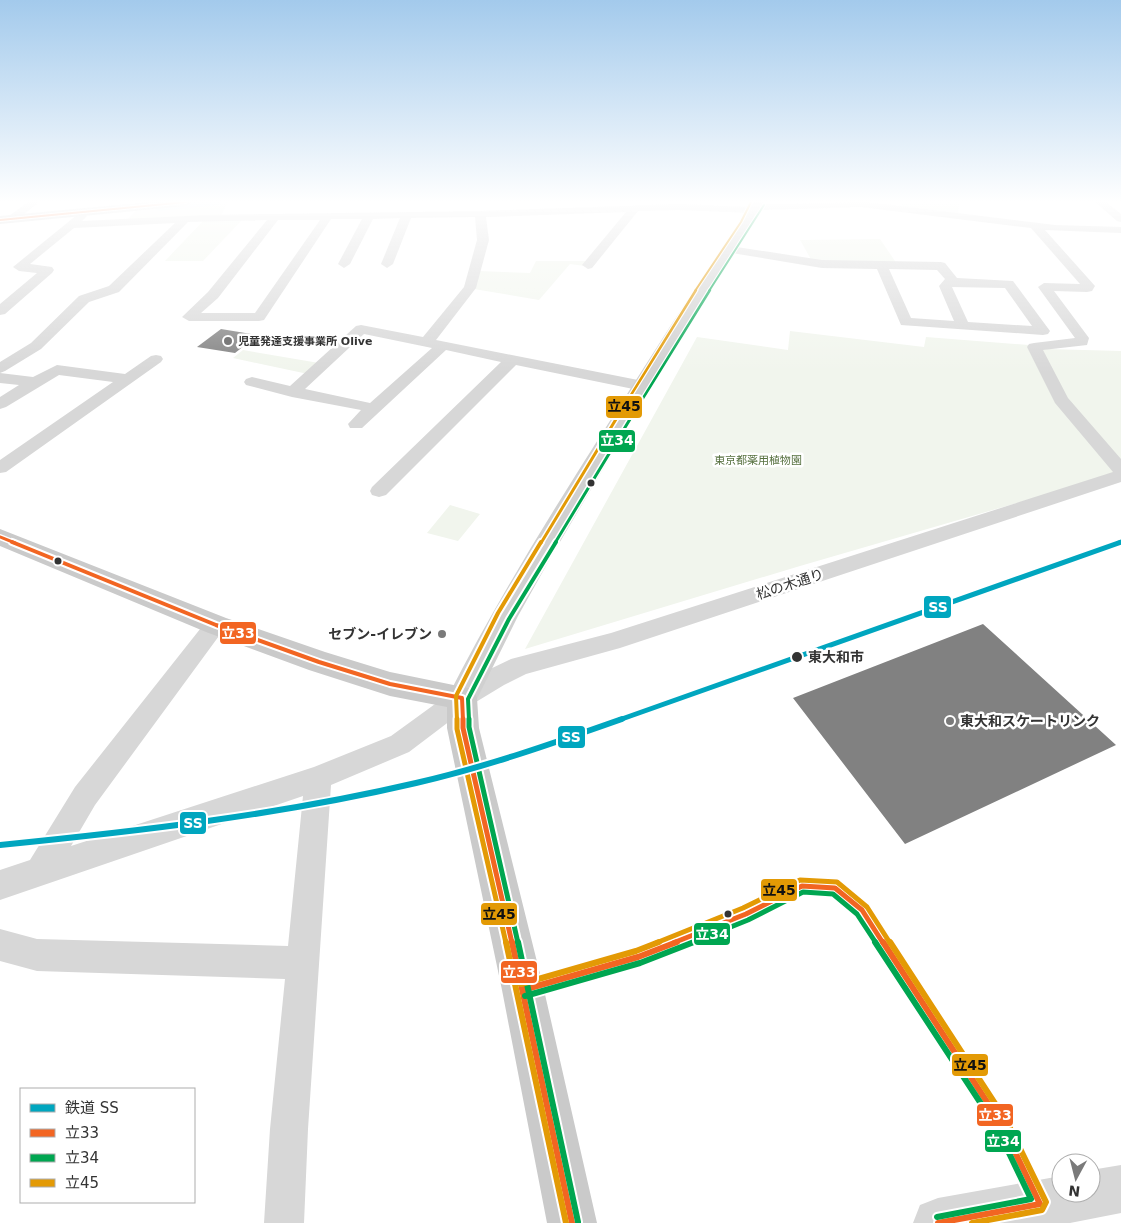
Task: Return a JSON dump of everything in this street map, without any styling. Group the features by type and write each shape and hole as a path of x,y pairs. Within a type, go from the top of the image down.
{"main road":[{"path":"572,1223 523,990 463,728 462,698 514,599 643,386 724,259"},
{"path":"0,537 216,625 319,662 381,681 462,698"}],"street":[{"path":"0,311 48,270 19,267 29,259"},
{"path":"0,368 36,346 84,298 114,289 144,259"},
{"path":"237,259 213,295 189,317 259,317 298,259"},
{"path":"344,264 347,259"},
{"path":"387,264 389,259"},
{"path":"356,424 435,343 470,288 478,259"},
{"path":"588,265 593,259"},
{"path":"790,259 822,264 941,266 953,282"},
{"path":"1065,259 1089,286 1087,288 1044,287 1082,338 1082,342 1034,347 1061,400 1121,470"},
{"path":"882,266 906,322 964,326 1043,331 1009,284 949,282 945,286 964,326"},
{"path":"292,392 361,329 643,386"},
{"path":"0,468 156,359"},
{"path":"379,491 513,359"},
{"path":"0,404 57,370 128,379"},
{"path":"0,378 35,382"},
{"path":"252,382 372,408"},
{"name":"松の木通り","path":"0,885 318,778 400,744 462,698 495,678 520,666 612,642 1121,476"},
{"path":"41,870 85,796 216,625"},
{"path":"284,1223 289,1129 318,778"},
{"path":"0,945 37,955 303,962"},
{"path":"938,1223 1121,1189"}],"green space":[{"path":"167,259 205,259 203,261 165,261"},
{"path":"811,259 894,259 897,264 812,261"},
{"path":"536,261 589,261 585,266 570,264 539,300 474,289 479,271 530,273"},
{"name":"東京都薬用植物園","path":"790,331 924,347 926,337 1029,345 1120,473 800,566 525,649 697,337 788,350"},
{"path":"1047,349 1121,351 1121,461 1065,400 1040,351"},
{"path":"243,350 319,363 308,374 233,358"},
{"path":"450,505 480,514 458,541 427,533"}],"building":[{"name":"児童発達支援事業所 Olive","path":"221,329 258,335 235,353 197,347"},
{"name":"東大和スケートリンク","path":"983,624 1116,745 905,844 793,698"}],"rail line":[{"name":"SS","path":"0,845 151,830 319,804 417,783 520,755 1121,542"}],"transit line":[{"name":"立45","path":"566,1223 517,991 457,729 456,696 498,613 678,317 716,259"},
{"name":"立34","path":"578,1222 529,989 469,727 468,699 509,619 688,323 730,259"},
{"name":"立33","path":"0,537 216,625 319,662 390,684 462,698 463,728 523,990 572,1223"},
{"name":"立45","path":"521,984 636,951 743,908 800,880 837,882 867,907 1007,1122 1046,1202 1042,1210 972,1223"},
{"name":"立33","path":"523,990 638,957 746,914 802,886 835,888 862,910 1002,1125 1040,1204 938,1223"},
{"name":"立34","path":"525,996 640,963 748,920 803,892 833,894 857,914 997,1128 1031,1199 937,1217"}],"place":[{"name":"児童発達支援事業所 Olive","path":"228,341"},
{"name":"セブン-イレブン","path":"442,634"},
{"name":"東大和市","path":"797,657"},
{"name":"東大和スケートリンク","path":"950,721"}]}
